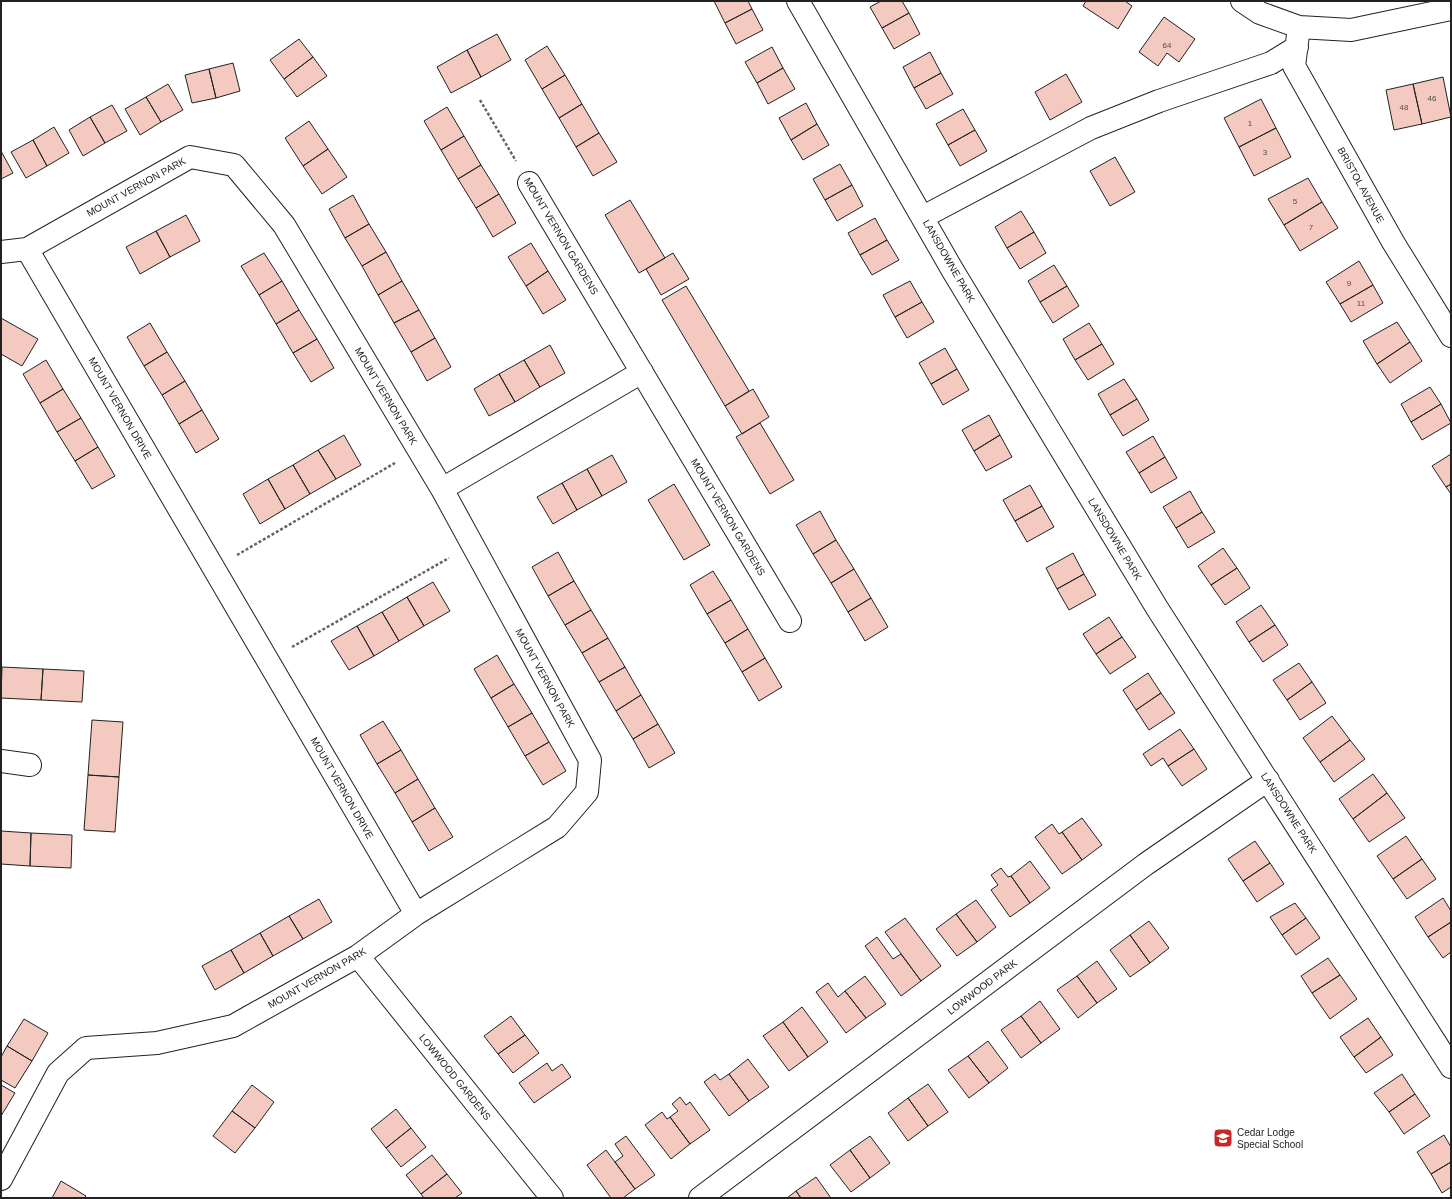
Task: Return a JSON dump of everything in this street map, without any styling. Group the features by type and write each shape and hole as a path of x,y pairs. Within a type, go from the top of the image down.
{"street":[{"name":"LANSDOWNE PARK","path":"798,1 953,271 1157,608 1451,1066"},
{"path":"1242,1 1298,37"},
{"path":"923,217 1091,128 1159,101 1271,63 1298,37 1351,30 1451,9"},
{"name":"BRISTOL AVENUE","path":"1298,37 1294,66 1393,242 1451,336"},
{"name":"MOUNT VERNON PARK","path":"1,252 27,249 190,157 234,165 284,225 442,489 590,760 587,792 558,827 416,914 358,956 233,1026 157,1043 86,1048 58,1073 1,1179"},
{"name":"MOUNT VERNON GARDENS","path":"529,183 790,621"},
{"name":"MOUNT VERNON DRIVE","path":"27,249 416,914"},
{"path":"442,489 642,372"},
{"path":"1,761 30,765"},
{"name":"LOWWOOD PARK","path":"700,1198 1146,864 1268,780"},
{"name":"LOWWOOD GARDENS","path":"358,956 552,1198"}],"path":[{"name":"MOUNT VERNON GARDENS","path":"480,100 529,183"},
{"path":"214,568 418,450"},
{"path":"268,661 472,545"}],"building":[{"path":"714,1 748,1 752,9 725,23"},
{"path":"881,1 902,1 909,13 882,28 870,7"},
{"path":"1086,1 1125,1 1132,6 1118,29 1083,6"},
{"path":"752,9 763,30 736,44 725,23"},
{"path":"909,13 920,34 894,49 882,28"},
{"path":"1164,17 1195,39 1179,62 1167,53 1158,66 1139,52"},
{"path":"497,34 511,60 481,77 467,50"},
{"path":"299,39 313,57 284,79 270,60"},
{"path":"547,46 565,75 542,89 525,60"},
{"path":"772,47 783,68 757,83 745,62"},
{"path":"467,50 481,77 451,93 437,67"},
{"path":"930,52 941,73 914,88 903,67"},
{"path":"313,57 327,76 297,97 284,79"},
{"path":"233,63 240,91 216,98 209,69"},
{"path":"783,68 795,89 768,104 757,83"},
{"path":"209,69 216,98 192,103 185,75"},
{"path":"941,73 953,94 926,109 914,88"},
{"path":"1066,74 1082,102 1050,120 1035,92"},
{"path":"565,75 582,104 559,118 542,89"},
{"path":"1443,77 1451,117 1422,124 1413,84"},
{"path":"168,84 183,110 161,122 146,97"},
{"path":"1413,84 1422,124 1394,130 1386,90"},
{"path":"146,97 161,122 140,135 125,109"},
{"path":"1261,99 1276,128 1239,147 1224,118"},
{"path":"806,103 817,124 791,140 779,118"},
{"path":"582,104 599,133 576,147 559,118"},
{"path":"112,105 127,131 105,143 90,117"},
{"path":"447,107 464,136 441,150 424,121"},
{"path":"963,109 975,130 948,145 936,124"},
{"path":"90,117 105,143 83,156 69,130"},
{"path":"309,121 328,149 303,166 285,138"},
{"path":"817,124 829,145 803,160 791,140"},
{"path":"54,127 69,153 47,166 33,140"},
{"path":"1276,128 1291,157 1254,176 1239,147"},
{"path":"975,130 987,151 960,166 948,145"},
{"path":"599,133 617,162 593,176 576,147"},
{"path":"464,136 481,165 458,179 441,150"},
{"path":"33,140 47,166 26,178 11,152"},
{"path":"328,149 347,177 322,194 303,166"},
{"path":"1,151 13,173 1,179"},
{"path":"1115,157 1135,192 1110,206 1090,171"},
{"path":"840,164 852,185 825,200 813,179"},
{"path":"481,165 499,194 476,208 458,179"},
{"path":"1308,178 1322,202 1284,225 1268,199"},
{"path":"852,185 863,206 837,221 825,200"},
{"path":"499,194 516,223 493,237 476,208"},
{"path":"353,195 369,224 345,238 329,209"},
{"path":"630,200 665,258 639,273 605,215"},
{"path":"1322,202 1338,228 1300,251 1284,225"},
{"path":"1021,211 1034,232 1007,248 995,227"},
{"path":"186,215 200,241 170,257 156,231"},
{"path":"875,218 887,240 860,255 848,233"},
{"path":"369,224 386,252 362,266 345,238"},
{"path":"156,231 170,257 140,274 126,247"},
{"path":"1034,232 1046,253 1020,269 1007,248"},
{"path":"887,240 899,260 872,275 860,255"},
{"path":"531,243 548,271 526,286 508,257"},
{"path":"386,252 402,281 378,295 362,266"},
{"path":"264,253 282,281 259,295 241,266"},
{"path":"673,253 689,279 661,295 646,269"},
{"path":"1359,261 1373,285 1340,304 1326,282"},
{"path":"1054,265 1067,286 1040,302 1028,281"},
{"path":"548,271 566,300 543,314 526,286"},
{"path":"282,281 299,310 276,324 259,295"},
{"path":"402,281 419,310 394,323 378,295"},
{"path":"910,281 922,302 895,317 883,295"},
{"path":"1373,285 1383,303 1351,322 1340,304"},
{"path":"686,286 749,391 725,406 662,300"},
{"path":"1067,286 1079,306 1053,323 1040,302"},
{"path":"922,302 934,322 907,338 895,317"},
{"path":"299,310 317,339 293,353 276,324"},
{"path":"419,310 435,338 411,352 394,323"},
{"path":"1,318 38,339 22,366 1,354"},
{"path":"1397,322 1410,342 1377,364 1363,341"},
{"path":"150,323 167,352 144,366 127,337"},
{"path":"1089,323 1102,344 1075,360 1063,339"},
{"path":"435,338 451,367 427,381 411,352"},
{"path":"317,339 334,368 311,382 293,353"},
{"path":"1410,342 1422,361 1390,383 1377,364"},
{"path":"1102,344 1114,364 1088,380 1075,360"},
{"path":"550,345 565,373 540,387 524,360"},
{"path":"945,348 957,369 931,384 919,363"},
{"path":"167,352 185,381 162,395 144,366"},
{"path":"46,360 63,389 40,403 23,374"},
{"path":"524,360 540,387 515,402 499,374"},
{"path":"957,369 969,390 943,405 931,384"},
{"path":"499,374 515,402 489,416 474,389"},
{"path":"1124,379 1137,399 1110,415 1098,394"},
{"path":"185,381 202,410 179,424 162,395"},
{"path":"1430,387 1441,404 1411,422 1401,404"},
{"path":"63,389 81,418 57,432 40,403"},
{"path":"753,389 769,417 742,434 725,406"},
{"path":"1137,399 1149,420 1123,436 1110,415"},
{"path":"1441,404 1451,423 1422,440 1411,422"},
{"path":"202,410 219,439 196,453 179,424"},
{"path":"989,415 1000,435 974,451 962,430"},
{"path":"81,418 98,447 75,461 57,432"},
{"path":"760,423 794,480 770,494 736,437"},
{"path":"344,435 361,465 336,479 318,450"},
{"path":"1000,435 1012,457 986,471 974,451"},
{"path":"1153,436 1165,457 1139,473 1126,452"},
{"path":"98,447 115,476 92,489 75,461"},
{"path":"318,450 336,479 310,494 293,465"},
{"path":"1451,454 1451,484 1446,487 1432,466"},
{"path":"612,455 627,482 602,496 587,469"},
{"path":"1165,457 1177,478 1151,493 1139,473"},
{"path":"293,465 310,494 285,509 268,479"},
{"path":"587,469 602,496 577,510 562,483"},
{"path":"268,479 285,509 260,524 243,494"},
{"path":"562,483 577,510 553,524 537,497"},
{"path":"674,484 710,545 684,560 648,500"},
{"path":"1451,484 1451,494 1446,487"},
{"path":"1030,485 1042,506 1015,521 1003,500"},
{"path":"1190,491 1202,512 1176,528 1163,507"},
{"path":"1042,506 1054,527 1027,542 1015,521"},
{"path":"820,511 836,540 813,554 796,525"},
{"path":"1202,512 1215,532 1188,548 1176,528"},
{"path":"836,540 854,569 831,583 813,554"},
{"path":"1223,548 1237,568 1211,585 1198,566"},
{"path":"558,552 574,581 548,596 532,567"},
{"path":"1073,553 1084,574 1057,589 1046,568"},
{"path":"1237,568 1250,588 1225,605 1211,585"},
{"path":"854,569 871,598 848,612 831,583"},
{"path":"713,571 731,600 707,614 690,585"},
{"path":"1084,574 1096,595 1069,610 1057,589"},
{"path":"574,581 591,610 565,625 548,596"},
{"path":"433,582 450,611 424,626 407,597"},
{"path":"407,597 424,626 399,641 382,612"},
{"path":"871,598 888,627 865,641 848,612"},
{"path":"731,600 748,629 725,643 707,614"},
{"path":"1261,605 1275,625 1249,642 1236,622"},
{"path":"591,610 608,638 582,653 565,625"},
{"path":"382,612 399,641 374,656 357,626"},
{"path":"1109,617 1122,637 1096,654 1083,634"},
{"path":"1275,625 1288,645 1263,662 1249,642"},
{"path":"357,626 374,656 349,670 331,641"},
{"path":"748,629 765,658 742,672 725,643"},
{"path":"1122,637 1136,657 1110,674 1096,654"},
{"path":"608,638 625,667 599,682 582,653"},
{"path":"497,655 514,684 491,698 474,669"},
{"path":"765,658 782,687 759,701 742,672"},
{"path":"1299,663 1312,682 1287,700 1273,680"},
{"path":"2,667 43,669 41,700 1,698"},
{"path":"625,667 641,695 616,711 599,682"},
{"path":"43,669 84,671 82,702 41,700"},
{"path":"1148,673 1161,693 1136,710 1123,690"},
{"path":"1312,682 1326,703 1300,720 1287,700"},
{"path":"514,684 532,713 508,727 491,698"},
{"path":"1161,693 1175,713 1149,730 1136,710"},
{"path":"641,695 658,724 633,739 616,711"},
{"path":"532,713 549,742 525,756 508,727"},
{"path":"1332,716 1350,740 1320,762 1303,738"},
{"path":"92,720 123,722 119,777 88,775"},
{"path":"383,721 401,750 377,764 360,735"},
{"path":"658,724 675,753 649,768 633,739"},
{"path":"1180,729 1194,749 1168,766 1163,758 1151,766 1143,754"},
{"path":"1350,740 1365,759 1334,782 1320,762"},
{"path":"549,742 566,771 543,785 525,756"},
{"path":"1194,749 1207,769 1182,786 1168,766"},
{"path":"401,750 418,779 395,793 377,764"},
{"path":"1373,774 1387,793 1353,819 1339,799"},
{"path":"88,775 119,777 115,832 84,830"},
{"path":"418,779 435,808 412,822 395,793"},
{"path":"1387,793 1405,818 1369,842 1353,819"},
{"path":"435,808 453,837 429,851 412,822"},
{"path":"1082,818 1102,845 1082,860 1062,832"},
{"path":"1052,824 1059,834 1062,832 1082,860 1062,874 1035,837"},
{"path":"1,831 31,833 30,866 1,864"},
{"path":"31,833 72,835 71,868 30,866"},
{"path":"1406,836 1422,859 1393,879 1377,856"},
{"path":"1255,841 1270,863 1243,881 1228,859"},
{"path":"1422,859 1436,879 1407,899 1393,879"},
{"path":"1030,861 1050,888 1030,903 1011,876"},
{"path":"1270,863 1284,884 1257,902 1243,881"},
{"path":"1001,868 1008,877 1011,876 1030,903 1010,917 991,890 998,885 991,875"},
{"path":"1443,898 1451,911 1451,922 1428,937 1415,917"},
{"path":"319,899 332,922 303,939 289,916"},
{"path":"976,900 996,927 977,942 956,914"},
{"path":"1295,903 1306,918 1282,935 1270,917"},
{"path":"956,914 977,942 957,956 936,929"},
{"path":"289,916 303,939 273,956 260,933"},
{"path":"905,918 941,966 921,981 885,932"},
{"path":"1306,918 1320,938 1296,955 1282,935"},
{"path":"1149,921 1169,948 1150,963 1130,935"},
{"path":"1451,922 1451,952 1443,958 1428,937"},
{"path":"260,933 273,956 244,973 231,950"},
{"path":"1130,935 1150,963 1130,977 1110,950"},
{"path":"877,937 893,959 901,954 921,981 901,996 865,946"},
{"path":"231,950 244,973 215,990 202,966"},
{"path":"1328,958 1340,975 1312,993 1301,976"},
{"path":"1097,961 1117,989 1097,1003 1077,976"},
{"path":"1340,975 1357,999 1330,1019 1312,993"},
{"path":"865,976 886,1004 866,1018 845,991"},
{"path":"1077,976 1097,1003 1078,1018 1057,990"},
{"path":"828,983 838,997 845,991 866,1018 846,1033 816,992"},
{"path":"1040,1001 1060,1029 1041,1043 1021,1016"},
{"path":"802,1007 828,1042 808,1057 783,1022"},
{"path":"511,1016 525,1035 498,1054 484,1036"},
{"path":"1021,1016 1041,1043 1021,1058 1001,1030"},
{"path":"1368,1018 1381,1037 1354,1057 1340,1037"},
{"path":"24,1019 48,1033 32,1061 7,1046"},
{"path":"783,1022 808,1057 789,1071 763,1036"},
{"path":"525,1035 539,1053 513,1073 498,1054"},
{"path":"1381,1037 1393,1055 1366,1073 1354,1057"},
{"path":"988,1041 1008,1068 989,1083 968,1056"},
{"path":"7,1046 32,1061 15,1088 1,1080 1,1057"},
{"path":"968,1056 989,1083 969,1098 948,1070"},
{"path":"748,1059 769,1087 749,1101 729,1074"},
{"path":"547,1063 552,1071 562,1064 571,1077 534,1103 519,1083"},
{"path":"715,1074 720,1080 729,1074 749,1101 729,1116 704,1082"},
{"path":"1402,1074 1415,1094 1389,1112 1374,1093"},
{"path":"928,1084 948,1112 928,1126 908,1098"},
{"path":"1,1085 15,1093 1,1116"},
{"path":"252,1085 274,1102 255,1128 232,1111"},
{"path":"1415,1094 1430,1116 1404,1134 1389,1112"},
{"path":"680,1097 686,1105 690,1102 710,1130 690,1144 670,1117 678,1111 672,1104"},
{"path":"908,1098 928,1126 908,1141 888,1113"},
{"path":"396,1109 411,1128 386,1148 371,1129"},
{"path":"232,1111 255,1128 235,1153 213,1136"},
{"path":"662,1112 667,1119 670,1117 690,1144 671,1159 645,1125"},
{"path":"411,1128 426,1147 401,1167 386,1148"},
{"path":"1444,1135 1451,1147 1451,1162 1431,1174 1417,1152"},
{"path":"626,1136 655,1175 635,1189 615,1162 623,1156 615,1144"},
{"path":"870,1136 890,1163 870,1178 850,1150"},
{"path":"606,1150 635,1189 623,1198 611,1198 587,1165"},
{"path":"850,1150 870,1178 851,1192 830,1165"},
{"path":"432,1155 447,1174 421,1194 406,1175"},
{"path":"1451,1162 1451,1187 1442,1193 1431,1174"},
{"path":"447,1174 462,1193 455,1198 424,1198 421,1194"},
{"path":"816,1177 831,1198 801,1198 796,1191"},
{"path":"61,1181 86,1196 84,1198 52,1198"},
{"path":"796,1191 801,1198 787,1198"}],"place":[{"name":"Cedar Lodge Special School","path":"1223,1138"}]}
